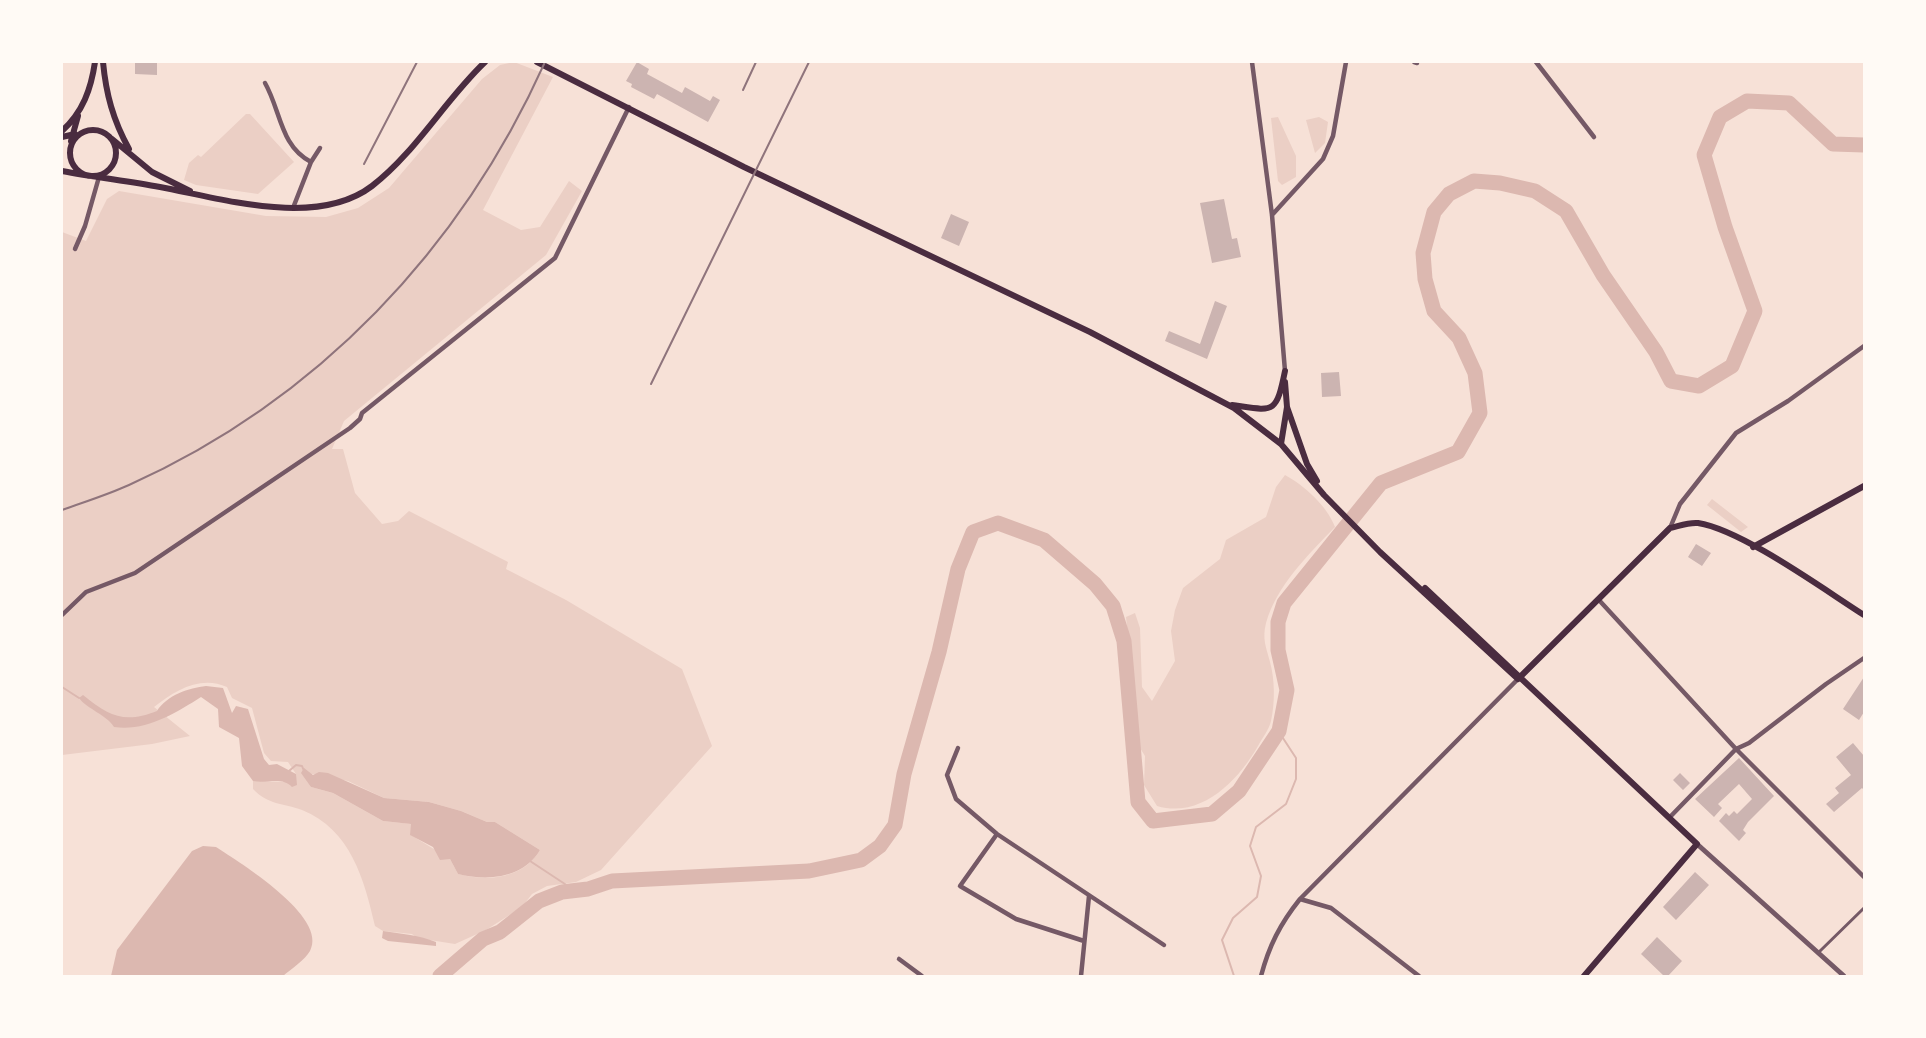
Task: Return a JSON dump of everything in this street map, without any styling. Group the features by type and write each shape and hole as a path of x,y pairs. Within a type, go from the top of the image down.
{"main road":[{"path":"95,62 88,94 80,110 73,135 70,160 74,167 87,176 102,175 113,165 116,151 110,138"},
{"path":"103,62 105,88 110,109 130,152"},
{"path":"62,171 199,195 293,208 320,207 342,201 373,185 397,165 467,79 485,62"},
{"path":"540,63 744,167 1090,332 1228,405 1281,444 1324,495 1380,552 1434,596 1518,678 1697,844 1584,976"},
{"path":"62,131 80,110"},
{"path":"62,137 97,130 130,152 152,172 199,195"},
{"path":"71,145 81,133"},
{"path":"1228,405 1265,411 1275,406 1281,393 1285,371"},
{"path":"1281,444 1287,407 1285,371"},
{"path":"1287,407 1307,464 1324,495"},
{"path":"1753,546 1864,486"},
{"path":"1518,678 1670,528 1694,523 1712,526 1753,546 1864,615"}],"street":[{"path":"1252,62 1272,215 1285,371"},
{"path":"1272,215 1323,159 1333,136 1346,62"},
{"path":"1536,62 1594,137"},
{"path":"265,83 286,136 298,155 311,162"},
{"path":"62,615 86,592 135,573 350,428 360,419 362,413 555,258 630,107"},
{"path":"293,208 311,162 320,148"},
{"path":"75,249 85,226 99,177"},
{"path":"1670,528 1680,504 1736,434 1788,401 1864,346"},
{"path":"1598,599 1736,749 1864,877"},
{"path":"1669,818 1736,749 1749,743 1864,658"},
{"path":"1261,976 1267,950 1280,924 1300,899 1518,678"},
{"path":"958,748 947,775 956,799 997,834 1164,945"},
{"path":"997,834 960,886 1016,920 1084,941"},
{"path":"1697,844 1844,976"},
{"path":"1081,976 1089,896"},
{"path":"1300,899 1331,908 1419,976"},
{"path":"1817,953 1864,908"},
{"path":"899,959 922,976"}],"shaded area":[{"path":"514,62 553,77 483,210 521,230 540,227 569,181 582,191 546,255 344,421 332,449 343,449 355,493 382,524 398,521 409,511 508,562 506,569 566,600 682,669 712,746 601,870 576,882 547,886 532,894 522,907 486,930 455,944 417,938 412,934 383,931 375,926 366,891 353,858 333,830 302,810 270,801 253,789 253,781 288,782 296,774 288,762 271,761 264,753 252,708 232,698 227,687 208,683 189,686 154,707 190,736 152,744 62,755 62,232 86,241 107,199 119,191 266,216 326,217 358,208 389,188 482,79 500,65","holes":["307,773 348,781 384,798 429,802 461,811 487,822 495,822 540,850 524,867 504,876 481,878 458,874 450,859 411,835 412,824 383,821 333,793 311,787"]},
{"path":"246,114 250,114 294,162 258,194 196,185 184,180 189,163 198,155 201,157"},
{"path":"1278,117 1296,156 1296,177 1282,185 1278,181 1271,118"},
{"path":"1319,117 1328,122 1325,143 1315,153 1306,120"},
{"path":"1285,475 1314,497 1327,512 1335,527 1286,583 1266,623 1264,638 1272,669 1274,691 1270,724 1240,772 1216,794 1189,807 1173,809 1157,806 1144,785 1145,756 1140,748 1126,617 1135,613 1140,628 1142,687 1152,701 1175,661 1171,631 1183,588 1220,559 1226,540 1266,517 1276,487"},
{"path":"1712,499 1748,527 1741,532 1707,505"},
{"path":"206,686 223,688 232,713 236,706 248,709 264,759 269,765 277,764 296,774 297,785 292,787 279,781 253,781 242,766 239,738 219,727 218,709 201,697 160,720 126,728 114,727 79,698 83,695 117,716 135,717 157,711 161,705 179,693"},
{"path":"304,768 313,775 319,772 328,773 384,798 429,802 461,811 487,822 495,822 540,850 524,867 504,876 481,877 458,874 450,859 440,860 433,847 410,835 411,824 383,821 333,793 311,787 301,773"},
{"path":"203,846 216,847 261,878 295,907 307,923 312,937 308,954 283,976 111,976 117,950 192,851"},
{"path":"383,931 423,938 436,942 436,946 388,941 382,938"}],"building":[{"path":"135,62 157,62 157,75 135,74"},
{"path":"637,62 649,69 647,74 682,93 685,87 710,101 713,96 720,100 708,122 657,94 654,99 631,87 632,84 626,81"},
{"path":"1224,199 1232,239 1237,238 1241,257 1212,263 1200,203"},
{"path":"951,214 969,222 959,246 941,238"},
{"path":"1215,301 1227,306 1207,359 1165,341 1169,331 1200,344"},
{"path":"1339,372 1341,396 1322,397 1321,373"},
{"path":"1696,544 1711,553 1702,566 1688,557"},
{"path":"1864,677 1864,712 1859,720 1843,709"},
{"path":"1853,743 1864,756 1864,790 1862,788 1834,812 1826,804 1839,793 1835,788 1851,775 1836,757"},
{"path":"1739,758 1774,796 1748,822 1743,830 1746,833 1739,841 1719,821 1726,813 1729,816 1734,811 1737,814 1752,799 1739,784 1718,804 1722,808 1714,817 1695,799"},
{"path":"1680,773 1690,783 1683,790 1673,780"},
{"path":"1695,872 1709,885 1676,920 1663,907"},
{"path":"1657,937 1682,961 1668,976 1664,976 1641,954"}],"waterway":[{"path":"440,976 483,939 500,932 539,901 562,892 588,889 612,881 809,871 861,860 880,846 895,825 904,774 939,652 958,569 973,532 998,523 1044,540 1095,584 1113,606 1124,641 1138,802 1153,821 1212,814 1239,791 1279,731 1287,690 1278,650 1278,622 1284,603 1381,483 1458,452 1480,413 1475,373 1459,338 1434,311 1425,279 1423,253 1434,212 1449,194 1474,181 1500,183 1535,191 1566,211 1603,275 1656,352 1671,381 1699,386 1732,366 1755,311 1725,227 1704,155 1720,117 1747,101 1789,103 1833,144 1864,145"},
{"path":"62,687 79,698"},
{"path":"1234,976 1222,940 1233,918 1257,897 1261,876 1250,846 1256,827 1286,804 1296,779 1296,758 1279,732"},
{"path":"289,771 296,765 302,766 304,771"},
{"path":"530,861 574,890"}],"railway":[{"path":"364,164 417,62"},
{"path":"62,510 129,485 198,450 262,409 322,363 376,312 426,256 471,195 511,130 545,62"},
{"path":"743,90 756,62"},
{"path":"651,384 809,62"}]}
